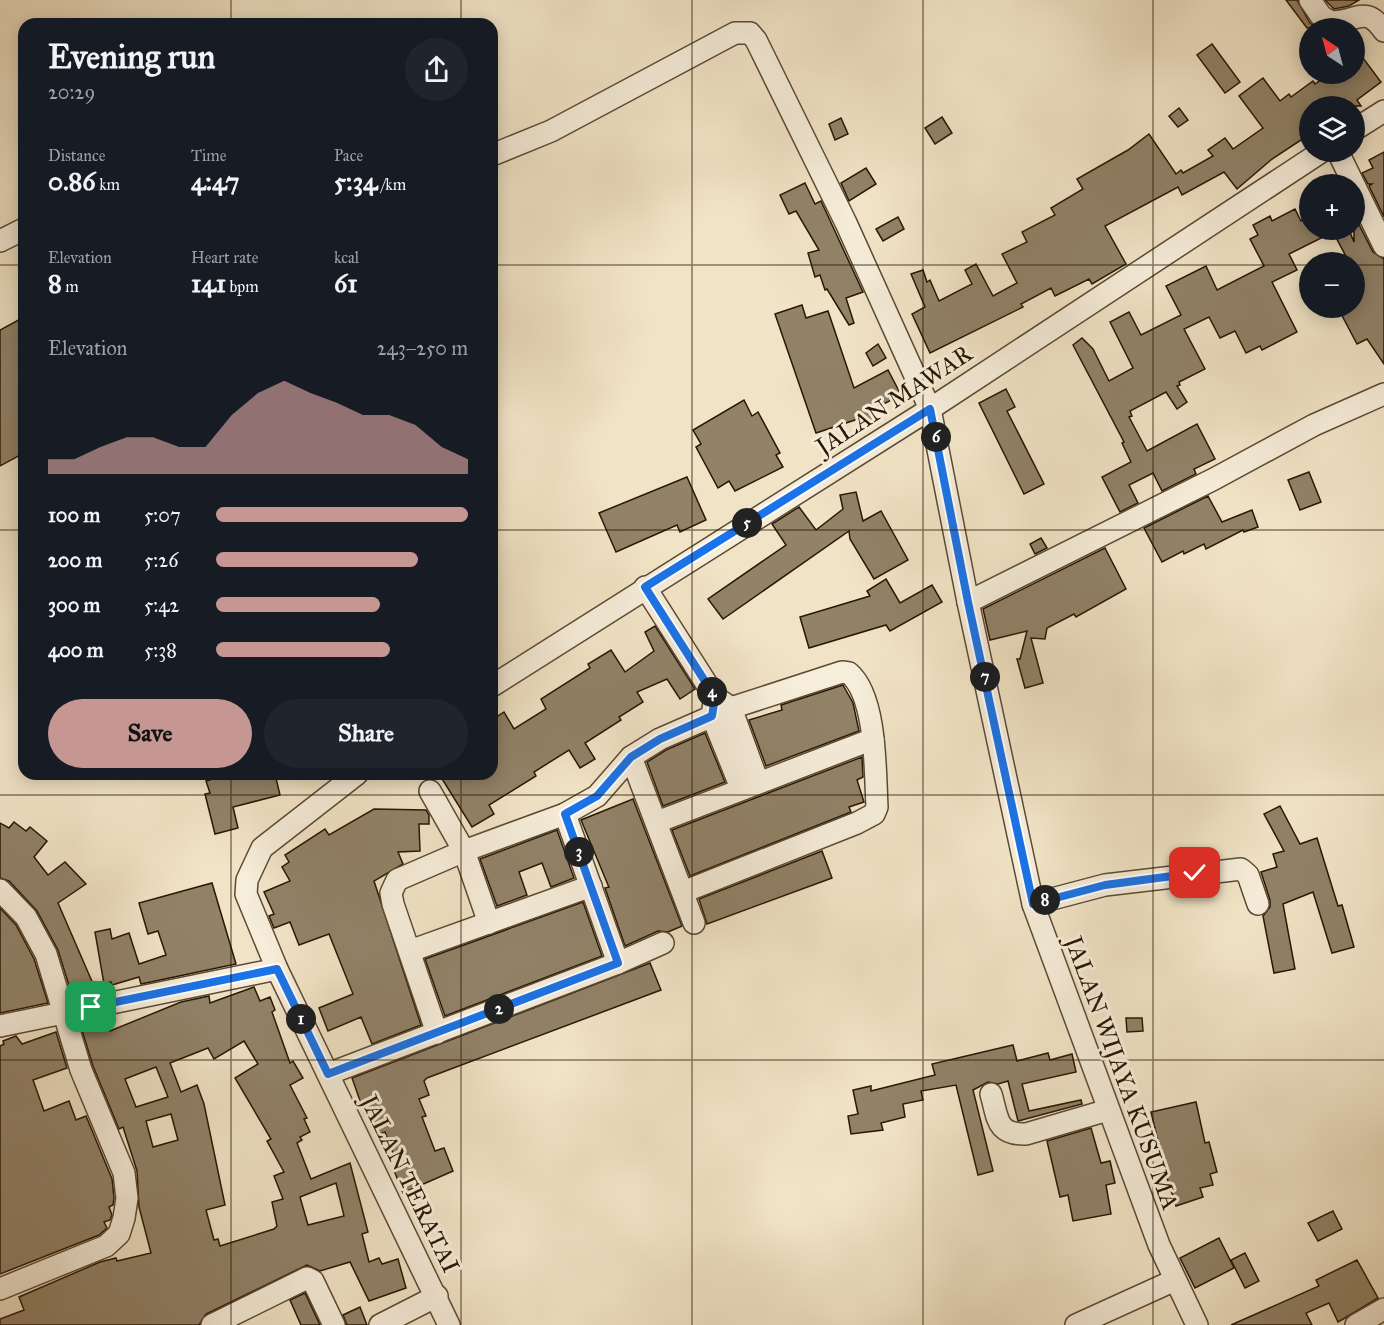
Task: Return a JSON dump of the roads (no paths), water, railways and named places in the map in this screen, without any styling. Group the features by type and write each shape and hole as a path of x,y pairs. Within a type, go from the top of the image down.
{"street":[{"path":"1310,0 1321,16 1332,22 1367,15 1375,18 1384,31"},
{"path":"1367,15 1366,24 1384,48"},
{"name":"JALAN WIJAYA KUSUMA","path":"498,153 550,131 735,33 750,33 756,40 846,223 930,409 968,602 1033,904 1108,1110 1175,1280 1197,1325"},
{"path":"1365,123 1384,111"},
{"name":"JALAN MAWAR","path":"498,682 645,587 930,409 1306,162"},
{"path":"1343,162 1384,246"},
{"path":"0,241 18,232"},
{"path":"968,602 1214,479 1304,430 1384,394"},
{"path":"645,587 719,707 750,785"},
{"path":"437,1033 393,904 392,885 397,880 464,851 565,814 597,796 631,757 719,707 842,672 849,673 862,692 873,739 877,807 874,814 857,824 683,892"},
{"path":"657,822 873,739"},
{"path":"631,757 694,923"},
{"path":"0,1026 277,969 246,894 247,880 262,848 349,780"},
{"path":"430,791 464,851 489,923"},
{"path":"565,814 618,963"},
{"path":"1033,904 1114,884 1241,869 1248,875 1258,904"},
{"path":"410,951 591,886"},
{"path":"0,890 26,917 46,954 81,1070 124,1173 127,1198 119,1234 106,1246 0,1289"},
{"path":"328,1074 618,963 663,943"},
{"name":"JALAN TERATAI","path":"277,969 443,1310"},
{"path":"991,1094 1000,1125 1012,1134 1026,1134 1108,1110"},
{"path":"212,1325 307,1278 313,1281 334,1325"},
{"path":"1076,1325 1175,1280"},
{"path":"1356,1325 1384,1309"},
{"path":"380,1325 443,1310"},
{"path":"409,1325 443,1310"}]}
